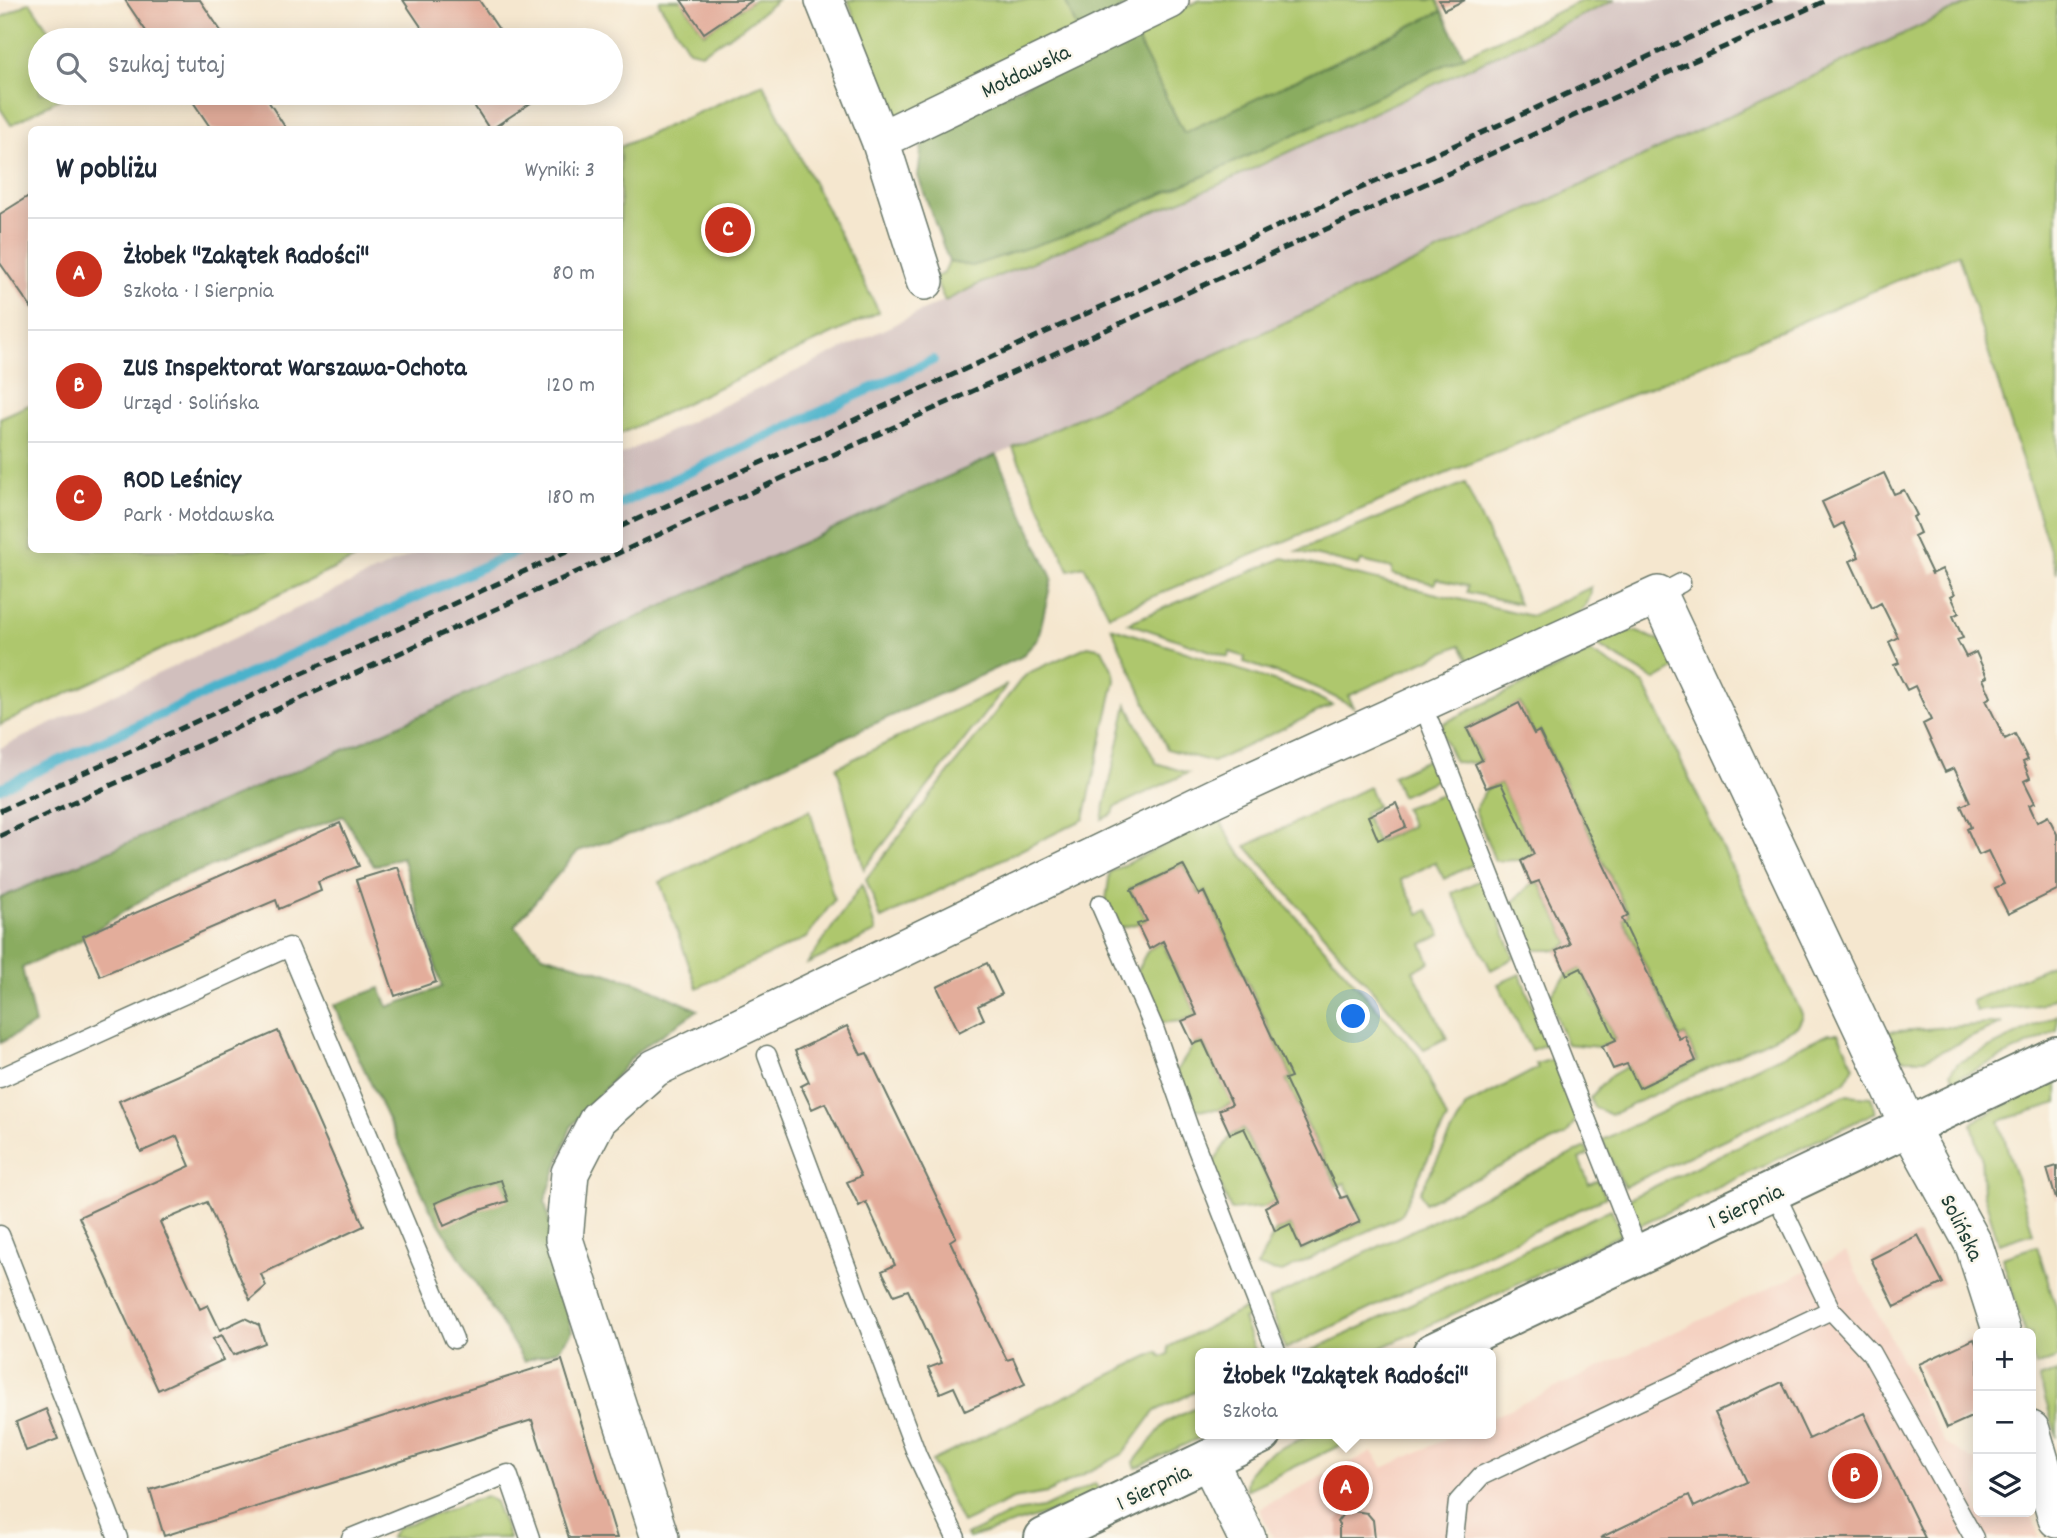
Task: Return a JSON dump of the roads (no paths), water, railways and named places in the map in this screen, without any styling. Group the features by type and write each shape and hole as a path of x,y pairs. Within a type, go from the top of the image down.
{"street":[{"path":"824,0 880,140 925,281"},
{"name":"Mołdawska","path":"880,140 1170,0"},
{"name":"Solińska","path":"660,1538 564,1240 570,1173 598,1119 655,1068 1216,797 1670,589 1828,956 1909,1127 1974,1245 2000,1328"},
{"name":"1 Sierpnia","path":"1443,1348 2057,1056"},
{"name":"1 Sierpnia","path":"1056,1536 1251,1439"},
{"path":"2036,1447 2057,1519"},
{"path":"1209,1459 1247,1538"}],"lane":[{"path":"1430,723 1640,1255"},
{"path":"1100,904 1154,1028 1190,1131 1275,1348"},
{"path":"0,1078 289,947 454,1339"},
{"path":"768,1055 917,1455 956,1538"},
{"path":"1774,1191 1831,1310 1871,1353 1975,1538"},
{"path":"0,1235 118,1538"},
{"path":"1454,1538 1458,1502 1481,1476 1831,1310"},
{"path":"351,1538 508,1474 530,1538"}],"waterway":[{"path":"623,503 933,360"},
{"path":"0,788 512,553"}],"railway":[{"path":"623,526 1772,0"},
{"path":"623,551 1827,0"},
{"path":"0,811 564,553"},
{"path":"0,836 618,553"}],"place":[{"name":"ROD Leśnicy","path":"728,230"},
{"name":"ZUS Inspektorat Warszawa-Ochota","path":"1855,1476"},
{"name":"Żłobek \"Zakątek Radości\"","path":"1346,1488"}]}
